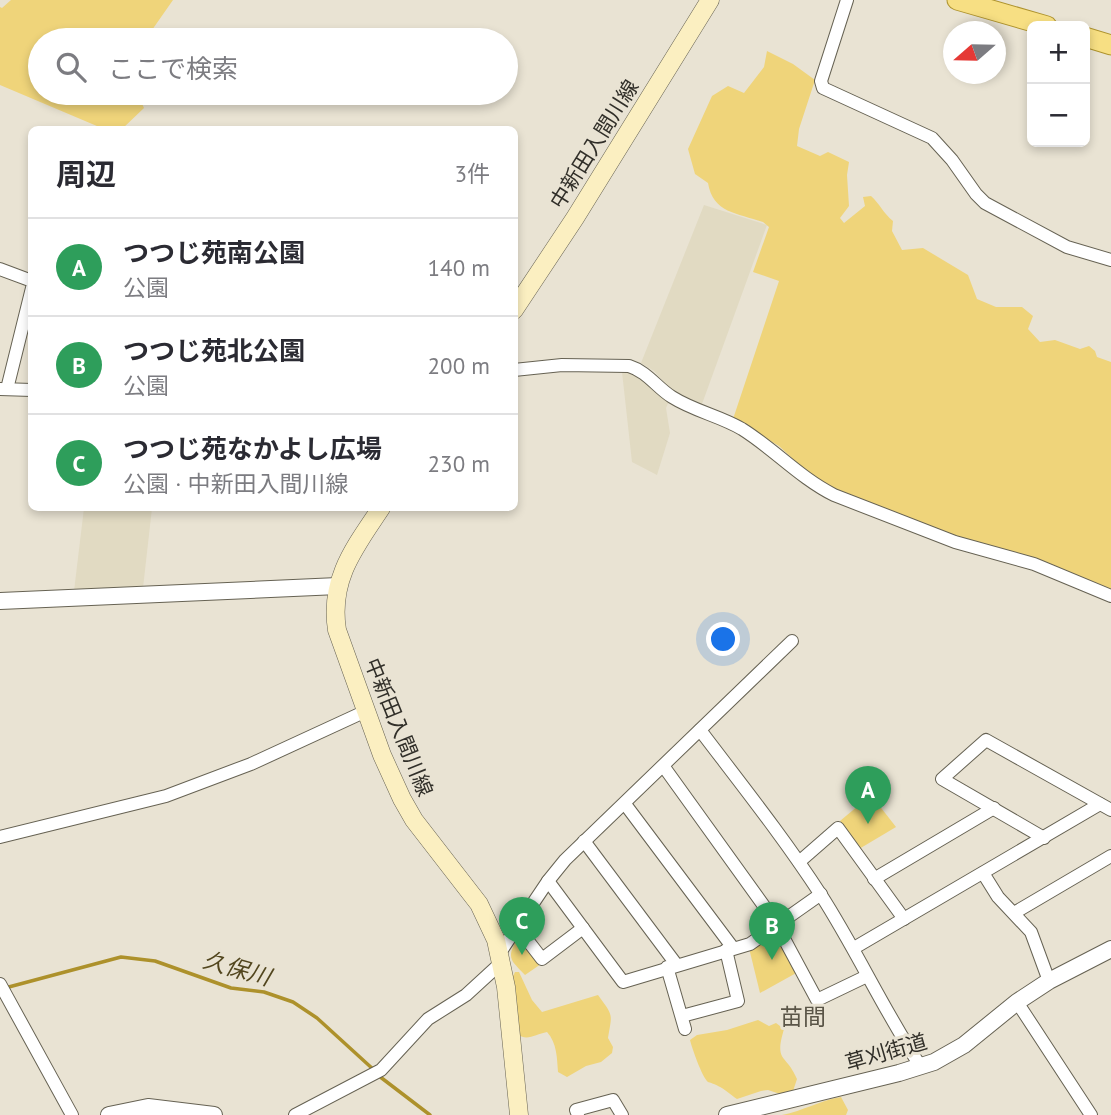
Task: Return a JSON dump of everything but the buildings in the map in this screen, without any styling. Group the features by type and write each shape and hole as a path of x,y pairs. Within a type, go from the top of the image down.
{"main road":[{"name":"中新田入間川線","path":"518,304 575,218 710,0"},
{"path":"957,0 1030,21"},
{"path":"1090,39 1111,45"},
{"name":"中新田入間川線","path":"379,511 352,552 338,586 335,617 337,630 382,755 408,810 479,904 501,958 519,1115"}],"street":[{"path":"847,0 821,81 823,88 932,138 985,203 1067,247 1111,260"},
{"path":"0,269 28,280"},
{"path":"28,302 4,389 28,390"},
{"path":"518,370 575,365 637,368 672,397 739,427 818,487 834,495 955,542 1034,564 1111,596"},
{"path":"0,601 338,586"},
{"path":"295,1115 342,1088 381,1070 428,1018 466,995 501,958 548,881 584,841 664,767 792,641"},
{"path":"0,837 166,796 251,764 366,711"},
{"path":"700,730 821,894 854,948 897,1031 921,1067"},
{"path":"1044,838 942,779 986,740 1106,807"},
{"path":"664,767 731,858 776,926 817,1000 867,975"},
{"path":"584,841 672,966 683,1022 738,1001 729,949 625,804"},
{"path":"854,948 1044,838 1106,807"},
{"path":"874,878 994,808"},
{"path":"799,862 838,828 904,919"},
{"path":"1014,913 1111,856"},
{"path":"983,873 998,897 1031,932 1049,981"},
{"path":"548,881 623,982 750,944 821,894"},
{"path":"518,928 542,959 583,928"},
{"name":"草刈街道","path":"727,1115 921,1067 964,1045 1017,1002 1049,981 1111,949"},
{"path":"3,989 72,1115"},
{"path":"1017,1002 1091,1115"},
{"path":"578,1115 576,1110 613,1100 622,1115"},
{"path":"109,1115 149,1107 214,1115"}],"shaded area":[{"path":"11,0 173,0 153,28 28,28 28,97 0,85 0,7"},
{"path":"767,51 793,64 815,80 799,129 797,146 820,156 828,152 849,162 849,206 840,218 844,223 865,206 863,197 871,196 893,221 892,231 902,250 923,248 968,275 977,299 996,307 1022,307 1033,316 1028,329 1040,342 1055,340 1080,349 1089,346 1097,357 1111,362 1111,589 1034,558 956,538 821,485 779,446 733,419 779,281 753,272 769,227 763,222 735,214 721,206 711,193 708,183 695,174 688,149 712,96 728,86 744,93 764,67"},
{"path":"47,105 143,105 144,108 125,126 97,126"},
{"path":"704,205 767,225 702,404 673,392 654,371 641,363"},
{"path":"622,372 633,373 646,380 669,401 666,408 670,433 657,475 632,462"},
{"path":"84,511 152,511 143,588 74,591"},
{"path":"871,795 896,827 859,849 840,821"},
{"path":"773,933 777,935 798,972 760,993 749,948"},
{"path":"517,939 522,939 541,964 525,975 516,966 511,955"},
{"path":"515,972 519,972 532,1000 542,1012 598,995 610,1015 608,1038 613,1047 612,1053 601,1062 586,1066 567,1077 558,1072 555,1046 547,1032 529,1037 518,1035 512,978"},
{"path":"758,1020 769,1026 776,1023 784,1029 781,1053 797,1079 793,1091 780,1094 761,1091 737,1099 708,1082 690,1040 697,1035 727,1030"},
{"path":"841,1097 848,1110 846,1115 782,1115 826,1101"}],"waterway":[{"name":"久保川","path":"5,988 121,957 155,961 231,988 264,992 293,1002 317,1018 374,1070"},
{"name":"久保川","path":"379,1076 430,1115"}],"place":[{"name":"つつじ苑南公園","path":"868,824"},
{"name":"つつじ苑なかよし広場","path":"522,955"},
{"name":"つつじ苑北公園","path":"772,960"}],"district":[{"name":"苗間","path":"803,1016"}]}
